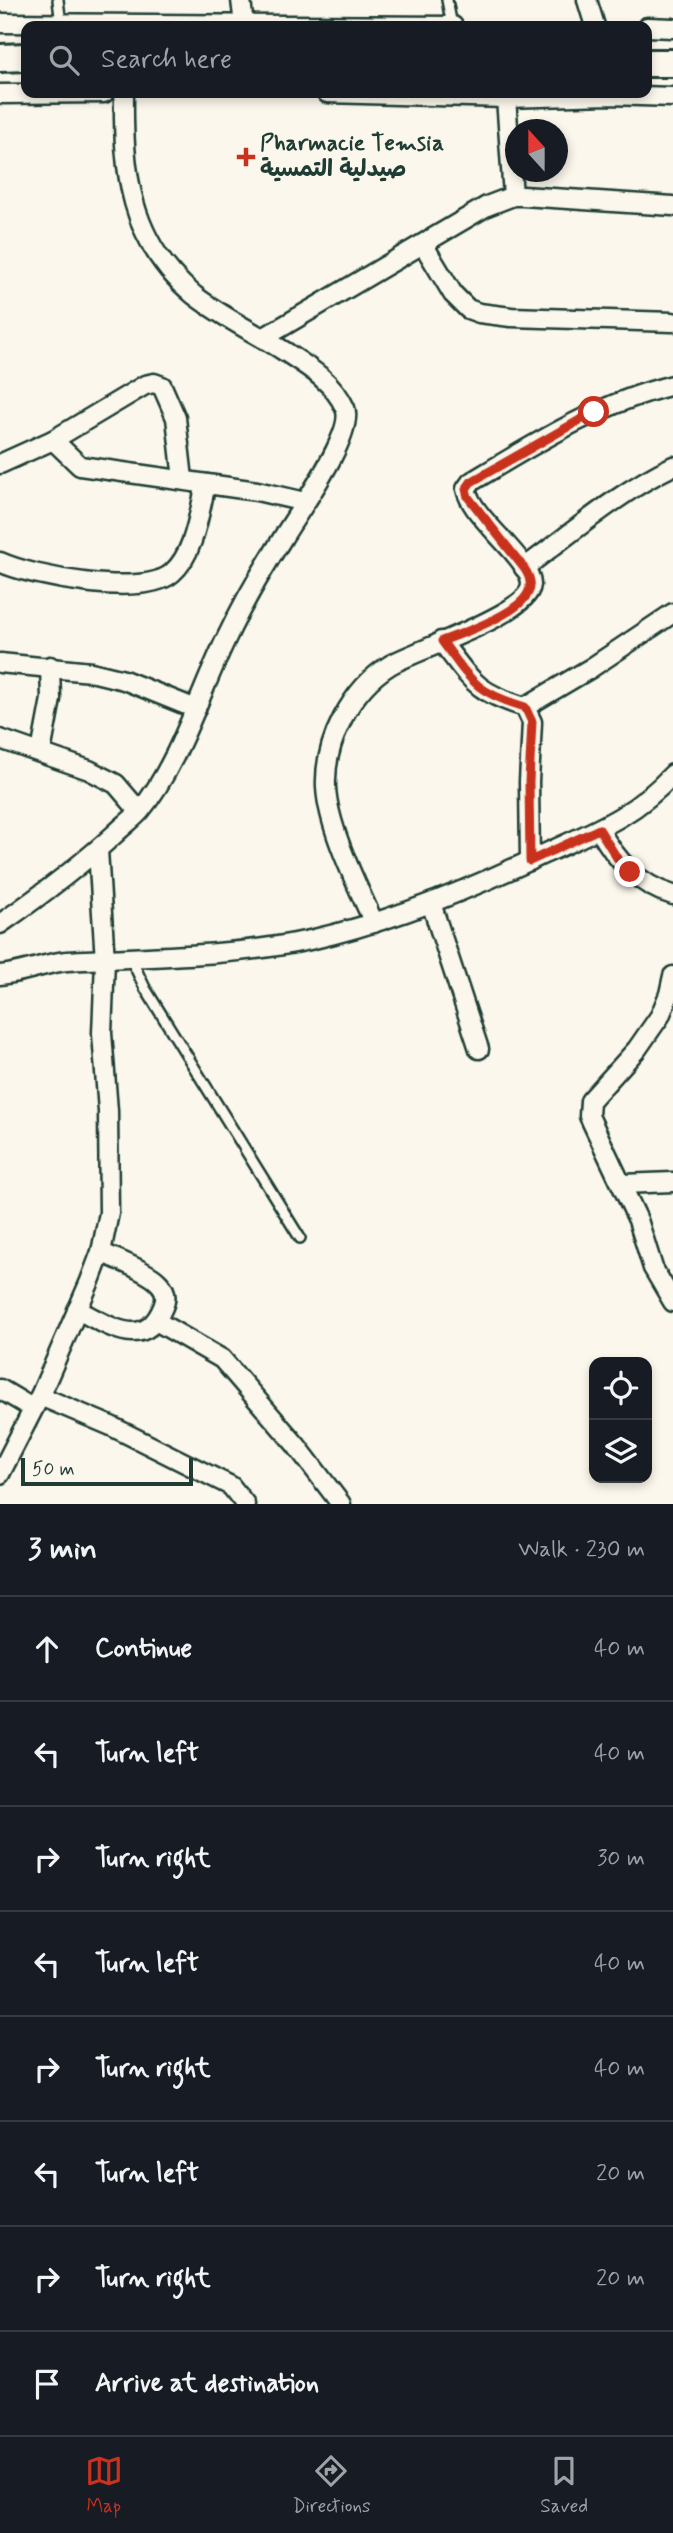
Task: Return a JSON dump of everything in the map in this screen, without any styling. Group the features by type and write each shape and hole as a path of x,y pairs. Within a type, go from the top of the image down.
{"main road":[{"path":"0,58 21,57"},
{"path":"652,63 673,63"}],"street":[{"path":"587,0 593,21"},
{"path":"184,21 243,17 336,21"},
{"path":"0,23 21,23"},
{"path":"652,27 673,27"},
{"path":"0,94 21,94"},
{"path":"652,96 673,97"},
{"path":"3,918 98,850 139,811 166,769 196,709 224,641 252,587 343,436 347,415 331,387 322,378 195,295 174,277 161,259 145,231 128,180 124,157 124,98"},
{"path":"506,98 513,196"},
{"path":"263,338 487,206 513,196 673,206"},
{"path":"423,244 453,294 468,309 480,313 510,317 673,322"},
{"path":"0,464 53,440 145,385 154,383 162,386 176,418 183,479"},
{"path":"374,923 348,863 326,790 326,771 341,721 355,699 373,679 390,666 493,619 523,600 531,587 524,568 468,497 466,489 471,482 594,412 631,397 673,385"},
{"path":"53,440 80,466 183,479 305,502"},
{"path":"524,568 589,518 649,478 673,466"},
{"path":"0,562 37,574 94,582 124,585 164,579 173,572 188,549 206,484"},
{"path":"525,707 673,614"},
{"path":"442,641 481,690 525,707 532,722 529,782 530,861"},
{"path":"0,663 91,672 124,680 196,709"},
{"path":"41,752 51,699 50,666"},
{"path":"0,739 41,752 61,762 89,769 116,784 139,811"},
{"path":"0,975 20,973 65,961 105,961 239,950 310,940 374,923 431,904 599,829 636,808 673,774"},
{"path":"599,829 617,858 630,872 657,889 673,895"},
{"path":"0,1474 77,1310 101,1252 109,1213 108,1111 102,1032 105,961 98,850"},
{"path":"431,904 479,1049"},
{"path":"672,989 660,1016 638,1049 590,1101 589,1116 638,1220 653,1268 673,1302"},
{"path":"622,1184 673,1182"},
{"path":"77,1310 127,1333 144,1332 156,1321 165,1304 165,1290 156,1279 101,1252"},
{"path":"156,1321 222,1359 296,1445 341,1504"},
{"path":"0,1389 111,1426 231,1486 245,1504"}],"lane":[{"path":"58,0 61,21"},
{"path":"447,0 451,21"},
{"path":"131,959 145,988 300,1238"}],"place":[{"name":"Pharmacie Temsia صيدلية التمسية","path":"246,157"}],"route":[{"path":"594,412 471,482 466,489 478,512 528,573 531,587 527,596 514,607 466,632 442,641 481,690 525,707 532,722 529,782 530,861 599,829 617,858 630,872"}]}
